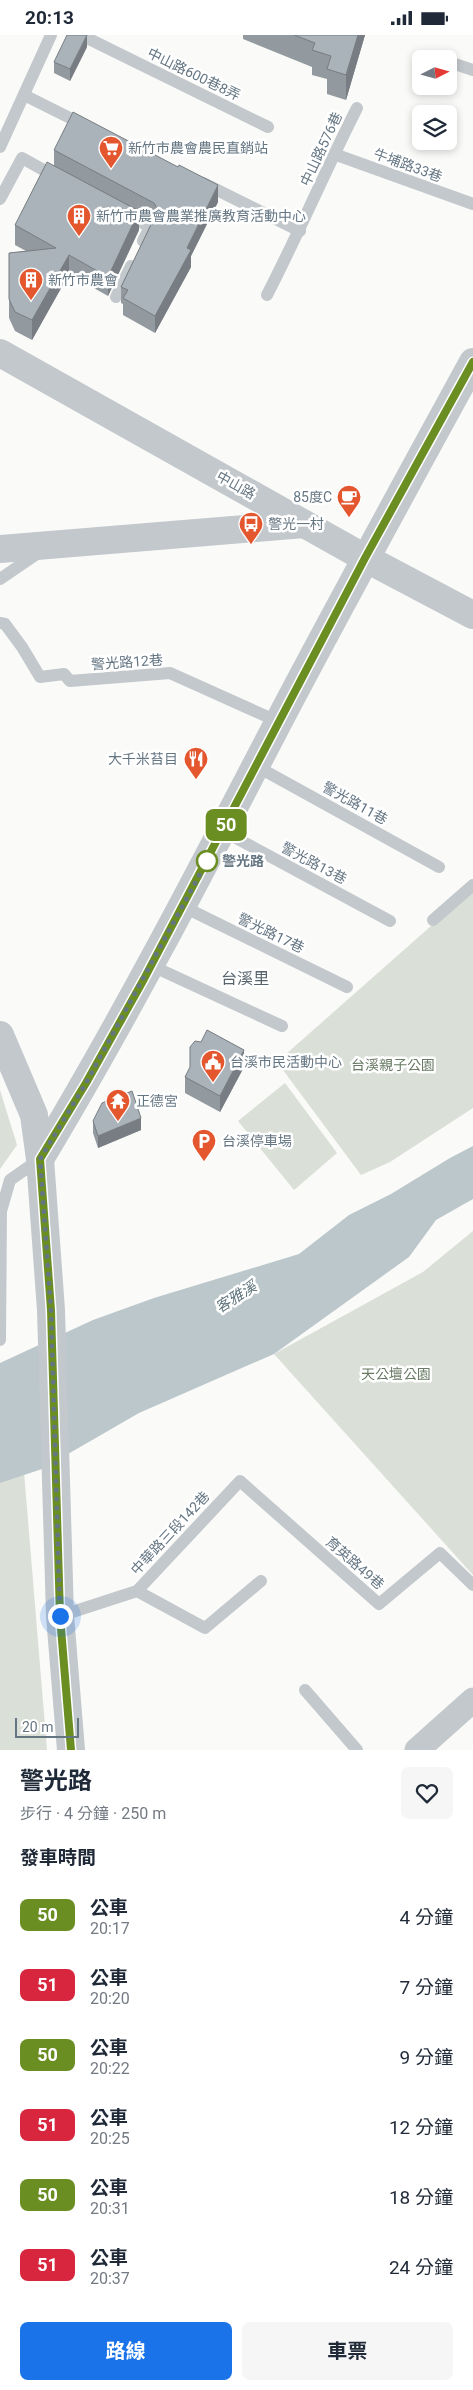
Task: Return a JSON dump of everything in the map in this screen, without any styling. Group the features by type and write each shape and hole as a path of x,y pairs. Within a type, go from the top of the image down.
{"street":[{"name":"中山路","path":"0,353 365,558 473,615"},
{"path":"40,1159 86,1083 223,831 365,558 473,362"},
{"path":"0,549 47,547 304,524"},
{"path":"0,1035 34,1115 40,1159 51,1310 60,1616 71,1750"},
{"path":"417,1750 473,1700"}],"lane":[{"path":"0,147 51,35"},
{"name":"中山路600巷8弄","path":"81,35 268,127"},
{"path":"458,64 473,70"},
{"path":"24,95 92,128"},
{"name":"中山路576巷","path":"267,295 300,231 334,154 357,108"},
{"name":"牛埔路33巷","path":"334,154 473,204"},
{"path":"0,199 22,158 73,186"},
{"path":"187,175 300,231"},
{"path":"116,209 150,227 116,297"},
{"path":"0,579 47,547"},
{"name":"警光路12巷","path":"0,623 5,624 22,647 40,677 64,674 70,681 170,673 279,722"},
{"name":"警光路11巷","path":"256,766 439,867"},
{"name":"警光路13巷","path":"223,831 390,921"},
{"path":"433,920 473,885"},
{"name":"警光路17巷","path":"182,906 347,987"},
{"path":"150,965 282,1026"},
{"path":"0,1340 1,1211 10,1179 40,1159"},
{"name":"育英路49巷","path":"240,1481 379,1604 440,1553 473,1585"},
{"name":"中華路三段142巷","path":"60,1616 138,1591 240,1481"},
{"path":"138,1591 205,1628 260,1581"},
{"path":"305,1690 357,1750"}],"green space":[{"name":"台溪親子公園","path":"473,889 473,1108 390,1162 361,1175 277,1062"},
{"path":"285,1083 337,1153 294,1190 238,1121"},
{"path":"0,1090 17,1145 0,1169"},
{"name":"天公壇公園","path":"473,1231 473,1575 274,1354 423,1272"},
{"path":"24,1472 47,1750 0,1750 0,1482"}],"water":[{"name":"客雅溪","path":"473,1146 473,1199 436,1220 409,1257 274,1354 139,1413 42,1469 0,1483 0,1363 93,1320 154,1298 299,1254 349,1215 391,1194"}],"building":[{"path":"67,35 87,35 70,69 54,62"},
{"path":"294,35 358,35 346,75 327,69 331,56 312,50 315,43"},
{"path":"73,112 178,167 179,165 218,185 187,248 191,250 155,316 123,298 128,290 121,287 158,210 154,203 54,150"},
{"path":"47,162 139,211 108,277 69,255 32,320 15,312 9,299 9,253 56,248 15,225"},
{"path":"207,1030 244,1050 220,1096 185,1077 190,1067 190,1047 195,1041 201,1042"},
{"path":"132,1091 141,1118 98,1136 93,1121 102,1103"}],"bus line":[{"name":"50","path":"71,1750 60,1616 51,1310 40,1159 86,1083 144,979 365,558 473,362"}],"place":[{"name":"新竹市農會農民直銷站","path":"111,169"},
{"name":"新竹市農會農業推廣教育活動中心","path":"79,237"},
{"name":"新竹市農會","path":"31,301"},
{"name":"85度C","path":"349,518"},
{"name":"警光一村","path":"251,545"},
{"name":"大千米苔目","path":"196,780"},
{"name":"警光路","path":"207,861"},
{"name":"台溪市民活動中心","path":"213,1083"},
{"name":"正德宮","path":"118,1122"},
{"name":"台溪停車場","path":"204,1162"}],"district":[{"name":"台溪里","path":"245,978"}],"route":[{"path":"60,1616 51,1310 40,1159 86,1083 207,861"}]}
